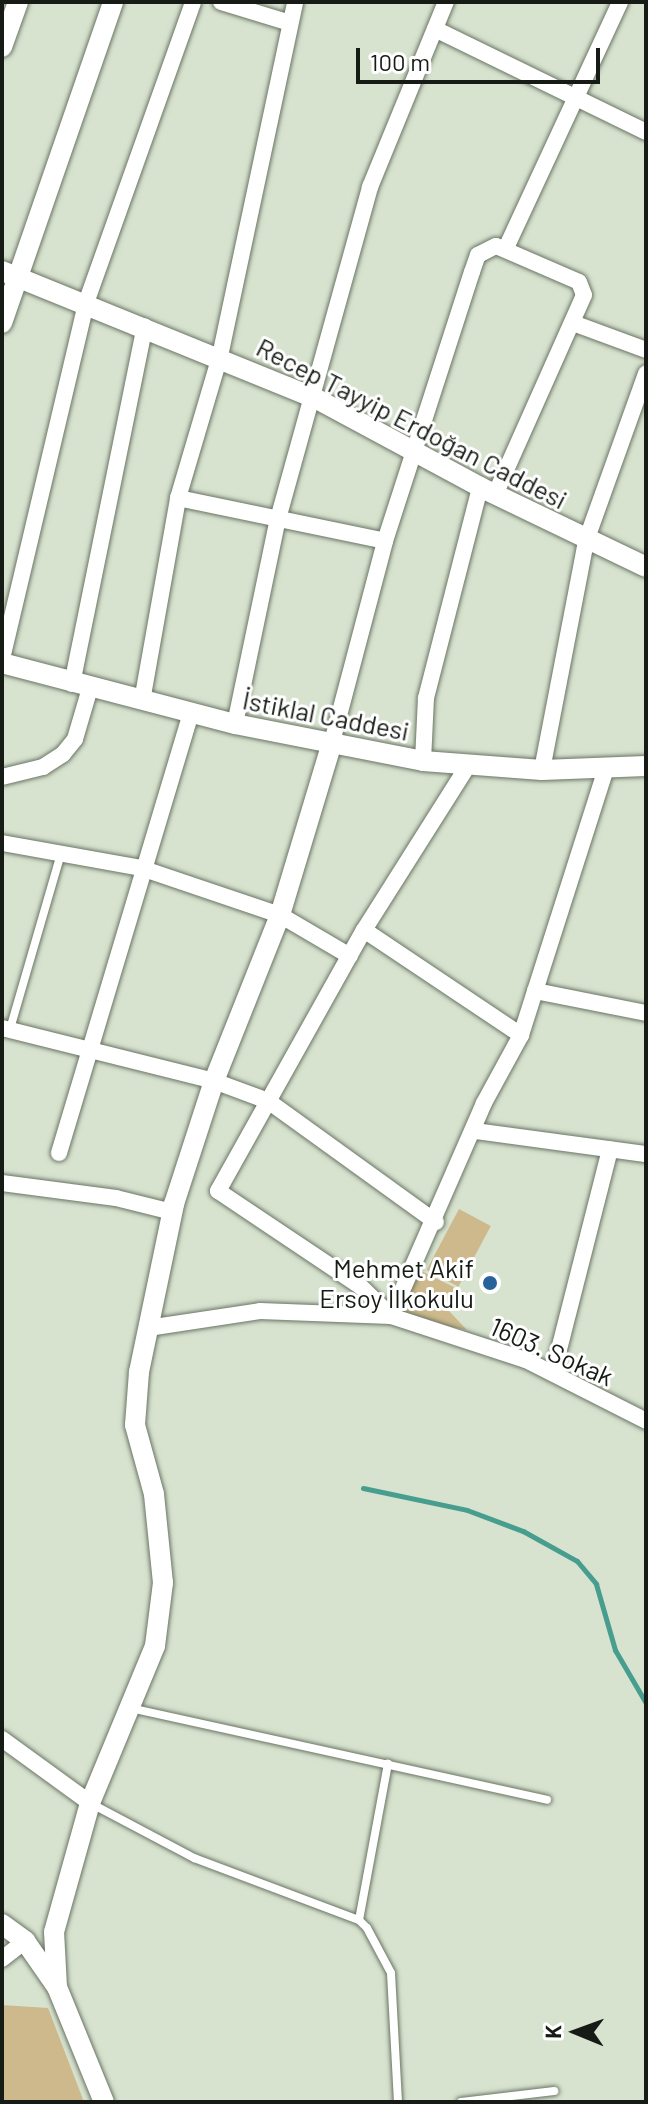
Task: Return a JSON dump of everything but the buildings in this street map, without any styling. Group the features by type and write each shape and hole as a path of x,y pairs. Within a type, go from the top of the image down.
{"street":[{"path":"2,47 18,2"},
{"path":"2,323 10,274 113,2"},
{"path":"2,661 86,303 193,2"},
{"path":"221,2 290,23"},
{"path":"142,701 178,498 220,356 295,2"},
{"path":"235,724 278,519 370,187 446,2"},
{"path":"506,248 620,2"},
{"path":"435,29 646,132"},
{"path":"57,1987 54,1932 90,1803 155,1646 163,1583 154,1494 135,1425 148,1328 172,1212 214,1081 280,915 331,746 385,541 478,255 491,246 506,248 579,282 584,295 573,323 488,491 426,698 423,761"},
{"name":"Recep Tayyip Erdoğan Caddesi","path":"10,274 220,356 313,397 488,491 586,541 646,567"},
{"path":"573,323 646,350"},
{"path":"2,777 43,767 63,754 75,739 81,686 145,326"},
{"path":"542,770 586,541 646,373"},
{"path":"178,498 385,541"},
{"name":"İstiklal Caddesi","path":"2,661 81,686 331,746 467,767 542,770 646,766"},
{"path":"59,1153 87,1047 191,714"},
{"path":"391,1316 360,1286 218,1191 364,930 467,767"},
{"path":"391,1316 436,1222 484,1103 521,1035 606,768"},
{"path":"2,843 141,868 280,915 350,956"},
{"path":"364,930 521,1035"},
{"path":"535,991 646,1013"},
{"path":"6,1028 214,1081 268,1101 436,1222"},
{"path":"475,1131 646,1154"},
{"path":"553,1373 610,1149"},
{"path":"2,1183 116,1198 172,1212"},
{"path":"148,1328 260,1311 391,1316"},
{"name":"1603. Sokak","path":"391,1316 504,1351 646,1421"},
{"path":"2,1739 90,1803"},
{"path":"2,1924 25,1941 57,1987 104,2102"},
{"path":"2,1959 25,1941"}],"lane":[{"path":"6,1028 61,853"},
{"path":"129,1708 547,1800"},
{"path":"359,1920 388,1764"},
{"path":"90,1803 194,1858 359,1920 375,1937 391,1973 398,2102"},
{"path":"461,2102 554,2091"}],"shaded area":[{"path":"459,1209 491,1226 458,1287 427,1270"},
{"path":"421,1271 458,1289 446,1300 408,1295"},
{"path":"401,1308 449,1311 467,1330 396,1316"},
{"path":"2,2005 48,2008 84,2102 2,2102"}],"waterway":[{"path":"363,1488 467,1510 523,1531 577,1561 596,1584 615,1650 646,1703"}],"place":[{"name":"Mehmet Akif Ersoy İlkokulu","path":"490,1283"}]}
